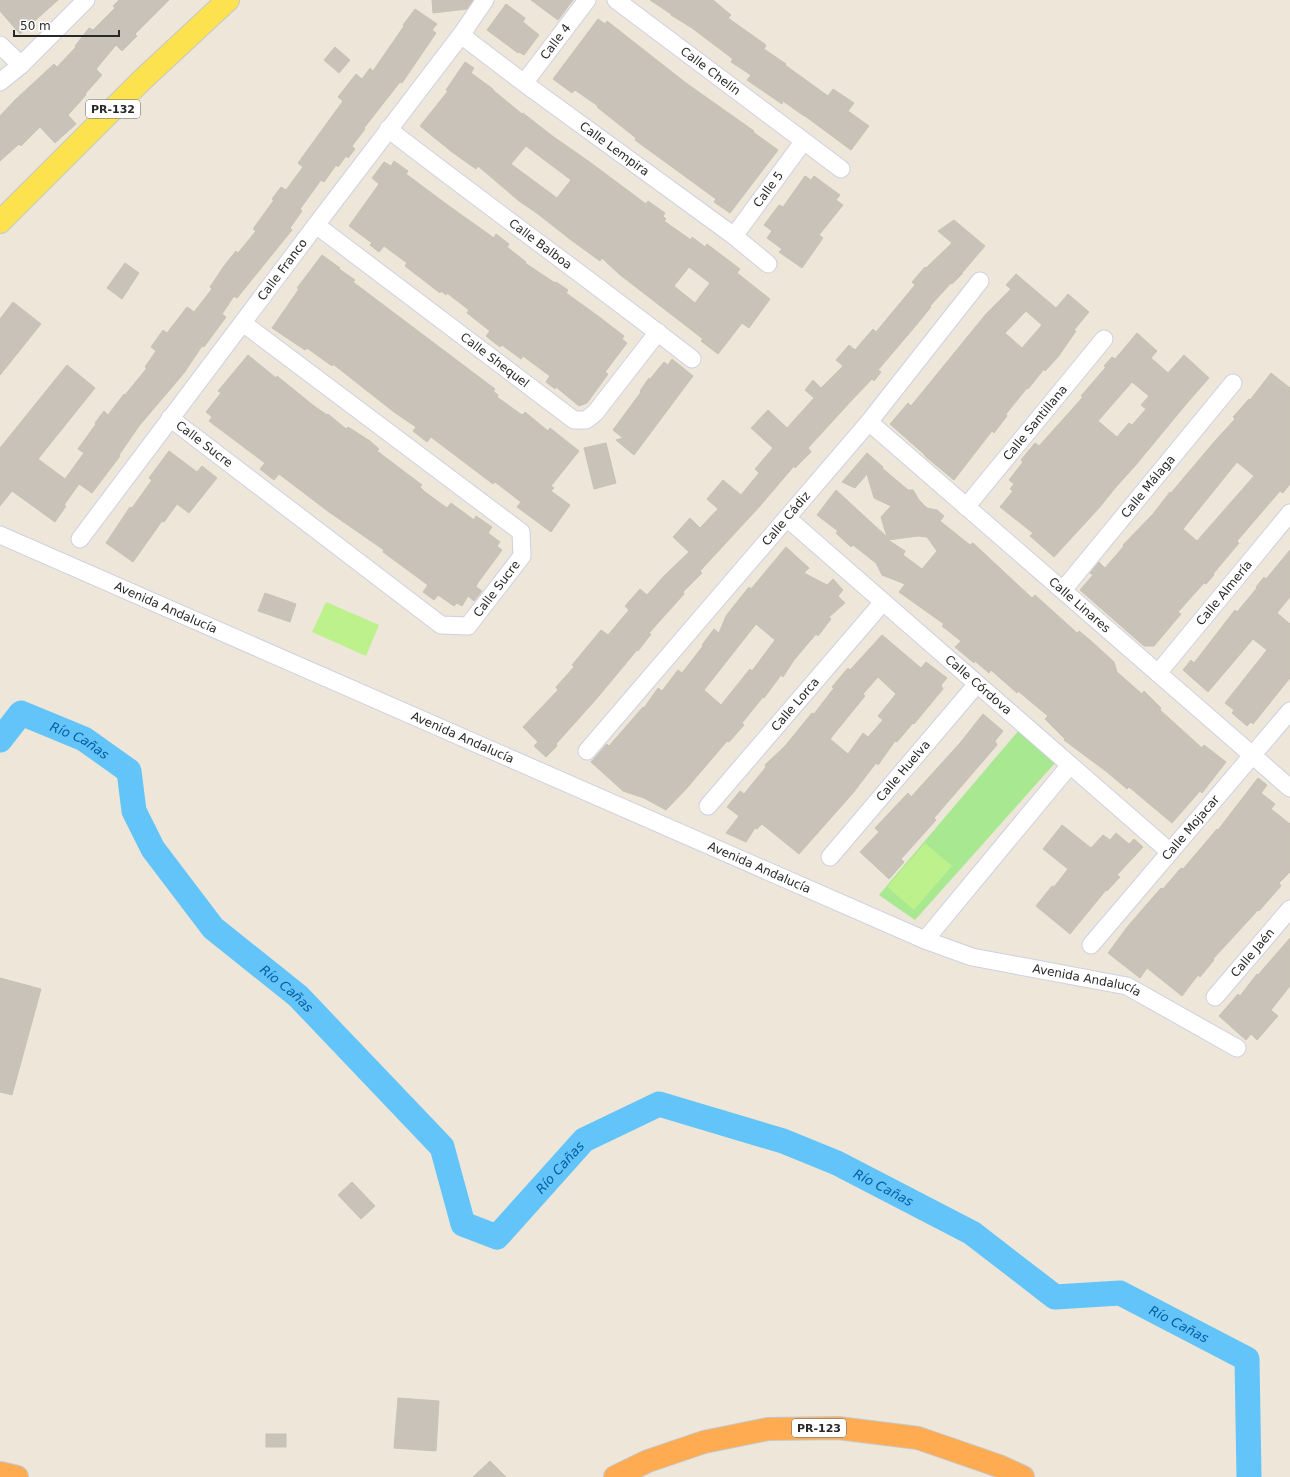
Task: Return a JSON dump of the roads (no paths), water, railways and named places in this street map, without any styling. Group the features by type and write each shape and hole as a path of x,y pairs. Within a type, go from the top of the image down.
{"highway":[{"name":"PR-123","path":"615,1477 648,1461 704,1442 768,1429 838,1428 918,1438 999,1466 1023,1477"},
{"path":"0,1473 17,1477"}],"main road":[{"name":"PR-132","path":"0,222 141,81 228,0"}],"street":[{"path":"0,82 21,65 86,0"},
{"name":"Calle Franco","path":"80,539 388,129 461,35 485,0"},
{"name":"Calle 4","path":"524,83 587,0"},
{"name":"Calle Chelín","path":"616,0 803,142 841,169"},
{"name":"Calle Lempira","path":"461,35 524,83 734,236 768,264"},
{"path":"0,45 21,65"},
{"name":"Calle Balboa","path":"388,129 692,359"},
{"name":"Calle 5","path":"734,236 803,142"},
{"name":"Calle Shequel","path":"316,225 574,420 586,420 596,412 658,332"},
{"name":"Calle Cádiz","path":"586,751 869,422 980,281"},
{"name":"Calle Sucre","path":"170,418 441,625 468,626 522,556 522,532 243,323"},
{"name":"Calle Santillana","path":"966,507 1104,339"},
{"name":"Calle Málaga","path":"1063,590 1233,383"},
{"name":"Calle Linares","path":"869,422 1290,788"},
{"name":"Calle Almería","path":"1158,673 1290,513"},
{"name":"Calle Córdova","path":"787,518 1170,852"},
{"name":"Avenida Andalucía","path":"0,534 925,940 972,957 1127,986 1237,1048"},
{"name":"Calle Lorca","path":"708,806 882,602"},
{"name":"Calle Huelva","path":"830,857 977,684"},
{"name":"Calle Mojacar","path":"1091,945 1290,711"},
{"path":"925,940 1070,766"},
{"name":"Calle Jaén","path":"1215,997 1290,909"}],"waterway":[{"name":"Río Cañas","path":"0,740 21,713 84,739 129,771 134,811 153,849 213,928 298,996 442,1147 463,1224 497,1237 584,1140 659,1104 783,1141 837,1163 972,1233 1055,1297 1120,1293 1247,1359 1249,1477"}]}
